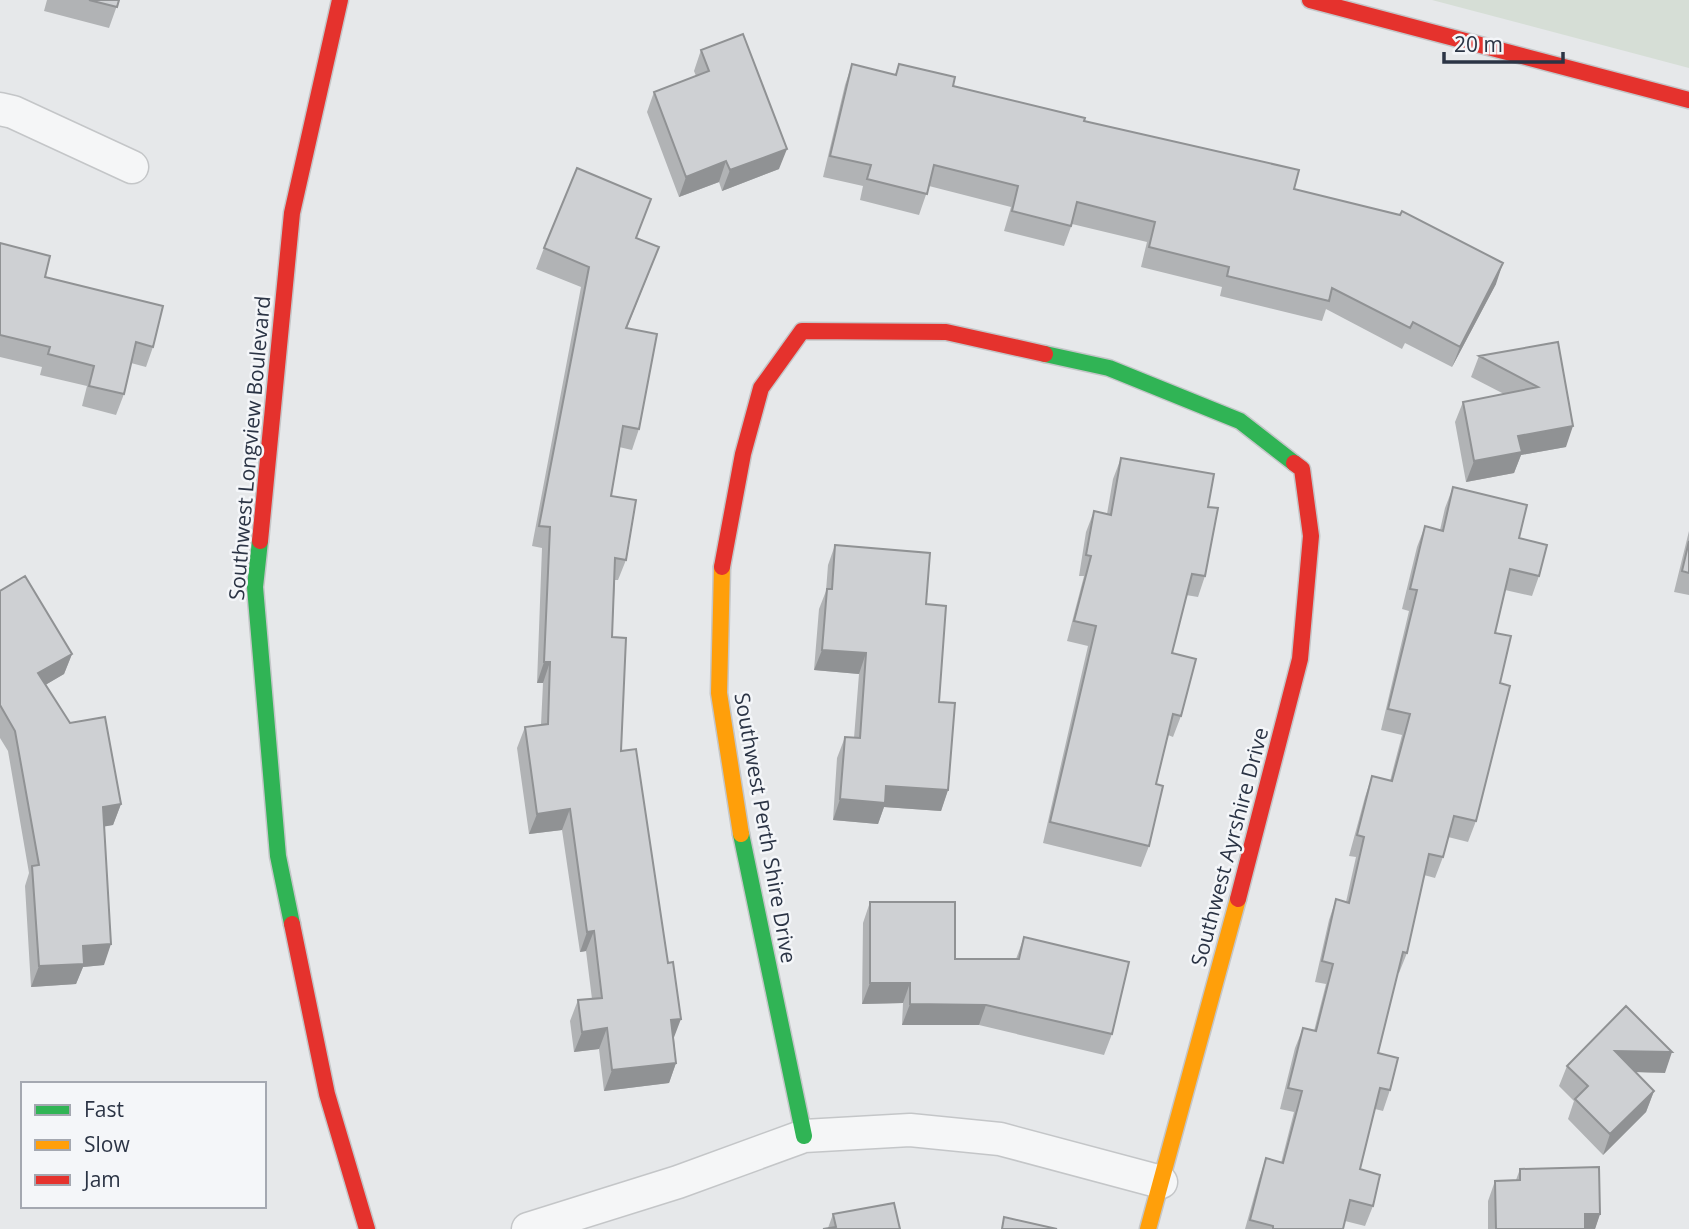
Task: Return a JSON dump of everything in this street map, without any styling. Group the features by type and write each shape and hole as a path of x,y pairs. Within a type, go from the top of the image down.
{"street":[{"name":"Southwest Longview Boulevard","path":"340,0 292,213 255,587 278,856 327,1094 367,1229"},
{"path":"1310,0 1689,100"},
{"path":"0,109 13,112 132,167"},
{"name":"Southwest Ayrshire Drive","path":"802,331 946,332 1109,368 1240,421 1302,470 1311,536 1300,659 1269,785 1148,1229"},
{"name":"Southwest Perth Shire Drive","path":"802,331 761,387 743,454 722,569 719,693 745,858 804,1136"},
{"path":"528,1229 678,1182 804,1136 910,1130 1000,1139 1161,1182"}],"shaded area":[{"path":"1432,0 1689,0 1689,68"}],"building":[{"path":"89,0 119,0 117,7"},
{"path":"743,34 787,149 730,170 726,161 686,177 654,92 709,71 701,50"},
{"path":"852,64 896,75 899,64 955,77 953,86 1085,118 1084,121 1299,170 1294,189 1400,215 1402,211 1503,263 1460,347 1413,322 1410,328 1332,288 1329,301 1227,276 1229,267 1149,247 1155,222 1077,202 1071,226 1012,211 1018,186 934,165 927,194 867,179 871,165 830,156"},
{"path":"577,168 651,199 636,238 659,247 626,328 657,334 639,429 623,426 611,496 636,500 626,560 615,558 612,637 626,638 621,751 636,749 668,963 673,962 681,1019 671,1020 676,1063 612,1070 607,1028 582,1032 578,1000 602,998 594,931 587,932 570,809 537,814 525,727 548,724 550,662 544,662 550,527 539,526 589,267 544,248"},
{"path":"0,243 50,256 45,277 163,306 153,347 136,342 124,394 89,386 94,366 48,354 50,347 0,335"},
{"path":"1558,342 1573,426 1518,436 1522,452 1474,461 1463,402 1538,387 1479,356"},
{"path":"1121,458 1214,474 1208,507 1218,508 1205,576 1192,574 1172,653 1196,659 1181,716 1173,714 1156,784 1163,786 1149,846 1050,822 1096,626 1074,621 1091,556 1086,555 1094,511 1111,515"},
{"path":"1453,487 1527,505 1519,538 1547,545 1539,576 1510,569 1495,633 1511,636 1500,683 1510,686 1476,821 1454,816 1443,857 1429,854 1407,953 1403,952 1378,1053 1398,1058 1390,1090 1380,1088 1360,1169 1380,1175 1373,1206 1350,1200 1343,1229 1273,1229 1273,1226 1250,1220 1266,1158 1283,1163 1302,1091 1288,1088 1303,1028 1316,1031 1333,964 1322,961 1336,899 1349,903 1364,837 1357,835 1372,776 1392,781 1410,714 1388,709 1417,590 1410,589 1425,526 1443,531"},
{"path":"1689,541 1689,573 1682,571"},
{"path":"835,545 930,553 926,604 946,606 939,702 955,703 948,790 886,786 885,803 840,799 845,737 860,738 866,653 822,650 827,589 832,589"},
{"path":"25,576 72,654 38,673 70,723 105,717 121,804 103,807 111,944 83,946 84,964 39,966 32,866 39,865 15,731 0,705 0,591"},
{"path":"870,902 955,902 955,959 1019,959 1024,937 1129,962 1112,1034 986,1005 910,1004 910,983 870,983"},
{"path":"1626,1006 1672,1052 1615,1051 1654,1091 1610,1134 1575,1099 1588,1086 1567,1066"},
{"path":"1599,1167 1600,1214 1585,1214 1585,1229 1496,1229 1495,1181 1520,1180 1520,1169"},
{"path":"894,1203 900,1229 823,1229 836,1227 833,1214"},
{"path":"1004,1217 1057,1229 1002,1229"}],"traffic: fast":[{"path":"1045,354 1109,368 1240,421 1294,463"},
{"path":"260,541 255,587 278,856 292,924"},
{"path":"741,834 804,1136"}],"traffic: slow":[{"path":"722,567 719,693 741,834"},
{"path":"1148,1229 1238,899"}],"traffic: jam":[{"path":"260,541 292,213 340,0"},
{"path":"1310,0 1689,100"},
{"path":"722,567 743,454 761,388 802,331 946,332 1045,354"},
{"path":"1238,899 1300,659 1311,536 1302,469 1294,463"},
{"path":"292,924 327,1094 367,1229"}]}
